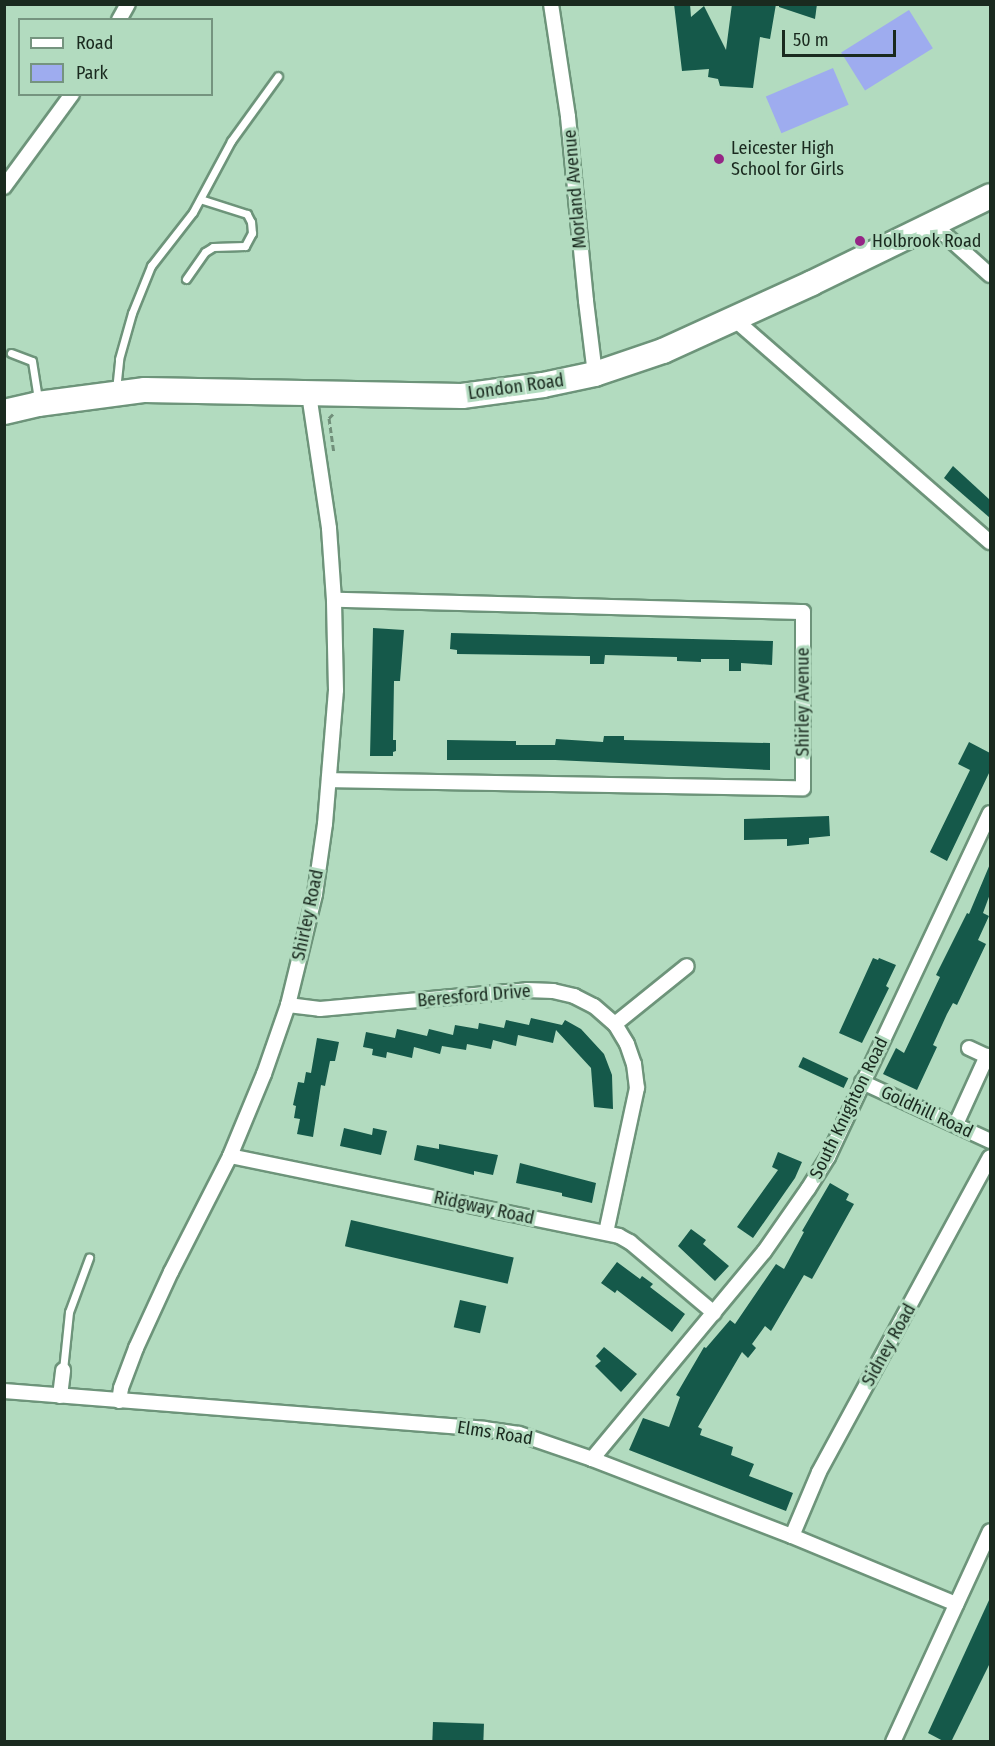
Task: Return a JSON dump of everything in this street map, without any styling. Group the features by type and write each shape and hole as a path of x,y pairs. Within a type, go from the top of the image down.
{"highway":[{"name":"London Road","path":"4,412 38,404 116,393 176,389 462,396 543,385 596,374 663,351 934,225 990,196"}],"street":[{"path":"120,18 128,4"},
{"name":"Morland Avenue","path":"552,4 568,117 586,301 596,374"},
{"path":"4,187 71,96"},
{"path":"934,225 990,275"},
{"path":"733,318 990,542"},
{"name":"Shirley Road","path":"119,1401 121,1388 146,1326 230,1156 264,1074 288,1005 315,894 330,780 336,690 334,600 320,457 309,394"},
{"name":"Shirley Avenue","path":"330,780 803,788 803,612 334,600"},
{"name":"South Knighton Road","path":"592,1458 764,1252 828,1157 990,813"},
{"path":"615,1024 687,966"},
{"name":"Beresford Drive","path":"288,1005 320,1009 527,990 553,991 574,996 594,1006 615,1024 627,1044 634,1064 637,1088 606,1232"},
{"path":"956,1124 988,1057 969,1048"},
{"name":"Goldhill Road","path":"862,1082 990,1141"},
{"name":"Ridgway Road","path":"230,1156 606,1232 630,1242 714,1313"},
{"name":"Sidney Road","path":"792,1536 819,1472 990,1157"},
{"path":"60,1396 63,1370"},
{"name":"Elms Road","path":"4,1391 484,1429 519,1434 592,1458 792,1536 956,1604"},
{"path":"893,1742 990,1530"}],"lane":[{"path":"116,393 119,359 132,313 151,266 200,199 231,141 278,76"},
{"path":"186,279 205,252 213,247 245,246 252,233 251,222 247,214 200,199"},
{"path":"11,353 32,361 38,404"},
{"path":"63,1370 69,1312 88,1258"}],"path":[{"path":"320,457 334,456 329,418 331,415 342,412"}],"green space":[{"path":"909,10 933,48 865,91 841,52"},
{"path":"833,68 849,105 781,133 766,97"}],"building":[{"name":"Leicester High School for Girls","path":"674,4 690,4 691,17 704,6 726,50 732,4 776,4 770,39 760,37 753,88 720,86 718,79 708,77 709,69 682,71"},
{"path":"779,4 817,4 815,19 779,7"},
{"path":"953,466 990,500 990,518 944,478"},
{"path":"373,628 404,630 400,681 394,681 393,740 396,740 396,751 393,752 393,756 370,756"},
{"path":"451,633 773,641 772,665 741,663 741,671 729,671 729,659 701,659 701,662 677,661 677,657 605,655 604,664 590,664 590,656 457,654 457,650 450,649"},
{"path":"604,736 624,736 624,740 770,743 770,770 555,760 447,760 447,740 516,741 516,745 555,745 556,739 603,742"},
{"path":"969,742 990,753 990,771 947,861 930,852 970,770 958,764"},
{"path":"829,816 830,836 809,838 809,844 787,846 787,839 744,840 744,819"},
{"path":"990,864 990,894 983,913 989,916 978,940 986,944 957,1005 953,1003 947,1014 933,1045 937,1047 917,1090 883,1074 896,1048 904,1053 940,977 936,975 967,913 969,914"},
{"path":"873,958 896,965 886,986 889,988 862,1043 839,1033"},
{"path":"531,1018 562,1025 565,1020 581,1029 604,1054 612,1075 613,1109 594,1107 591,1068 556,1030 553,1043 518,1035 516,1046 493,1040 491,1049 467,1044 466,1050 442,1046 440,1054 414,1047 412,1058 387,1052 386,1058 372,1055 373,1049 363,1047 366,1032 395,1038 397,1029 427,1036 429,1029 453,1035 455,1025 478,1029 479,1023 504,1028 506,1020 529,1025"},
{"path":"317,1038 339,1042 335,1061 330,1061 325,1086 321,1085 313,1137 297,1134 300,1119 294,1118 296,1106 293,1105 298,1082 304,1083 306,1072 311,1073"},
{"path":"803,1057 848,1078 844,1088 798,1067"},
{"path":"344,1128 372,1135 373,1128 387,1131 381,1155 340,1146"},
{"path":"439,1144 498,1155 493,1175 474,1171 474,1175 414,1160 417,1145 439,1149"},
{"path":"778,1152 802,1162 795,1178 753,1238 737,1227 778,1170 772,1167"},
{"path":"520,1163 596,1183 592,1203 562,1196 562,1193 516,1183"},
{"path":"830,1183 849,1194 846,1200 854,1204 812,1279 804,1275 771,1331 765,1326 752,1344 756,1348 748,1358 742,1352 698,1427 702,1429 700,1435 733,1447 731,1455 754,1464 749,1476 793,1493 786,1511 629,1450 643,1418 669,1427 680,1397 676,1395 704,1347 706,1348 730,1320 735,1324 776,1264 784,1269 804,1232 802,1231"},
{"path":"351,1220 514,1258 508,1284 345,1246"},
{"path":"691,1229 706,1240 703,1244 729,1266 715,1281 678,1246"},
{"path":"617,1262 640,1279 642,1276 653,1284 650,1287 685,1314 672,1332 617,1290 615,1293 601,1283"},
{"path":"460,1300 486,1306 480,1333 454,1327"},
{"path":"604,1347 637,1374 621,1392 595,1366 601,1361 596,1356"},
{"path":"990,1598 990,1663 951,1742 945,1742 928,1733"},
{"path":"433,1722 484,1724 483,1742 432,1740"}],"place":[{"name":"Leicester High School for Girls","path":"719,159"},
{"name":"Holbrook Road","path":"860,241"}]}
